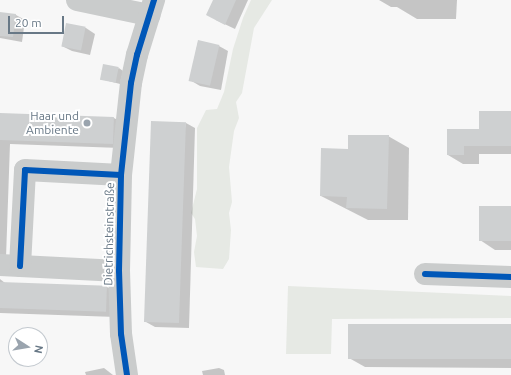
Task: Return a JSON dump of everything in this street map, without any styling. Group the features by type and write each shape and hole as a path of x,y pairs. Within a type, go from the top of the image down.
{"street":[{"path":"77,0 152,8"},
{"name":"Dietrichsteinstraße","path":"127,375 121,334 119,271 121,175 131,83 137,55 152,8"},
{"path":"119,271 10,265 25,170 121,175"},
{"path":"425,274 511,277"}],"shaded area":[{"path":"251,0 272,0 254,28 242,93 236,102 239,118 234,131 229,167 232,202 229,213 231,230 229,259 223,269 196,267 194,252 197,236 195,219 191,213 197,189 197,128 206,110 217,109 224,92 233,49 243,18"},
{"path":"288,286 511,296 511,318 332,319 331,354 286,354"}],"building":[{"path":"213,0 236,0 225,25 206,15"},
{"path":"0,12 16,14 13,37 0,36"},
{"path":"66,23 86,27 81,50 61,47"},
{"path":"198,40 219,45 210,86 189,81"},
{"path":"103,64 119,67 116,83 100,80"},
{"path":"479,111 511,111 511,146 464,146 464,155 447,155 447,129 479,129"},
{"path":"0,113 114,117 113,144 0,140"},
{"path":"151,121 186,122 179,323 144,322"},
{"path":"348,135 389,135 387,209 346,208 347,197 320,196 321,148 348,149"},
{"path":"479,206 511,206 511,241 479,241"},
{"path":"0,282 107,286 106,312 0,308"},
{"path":"348,324 511,324 511,359 348,359"}],"cycle path":[{"path":"127,375 121,334 119,271 121,175 131,83 137,55 154,0"},
{"path":"20,266 25,170 121,175"},
{"path":"425,274 511,277"}],"place":[{"name":"Haar und Ambiente","path":"87,123"}]}
